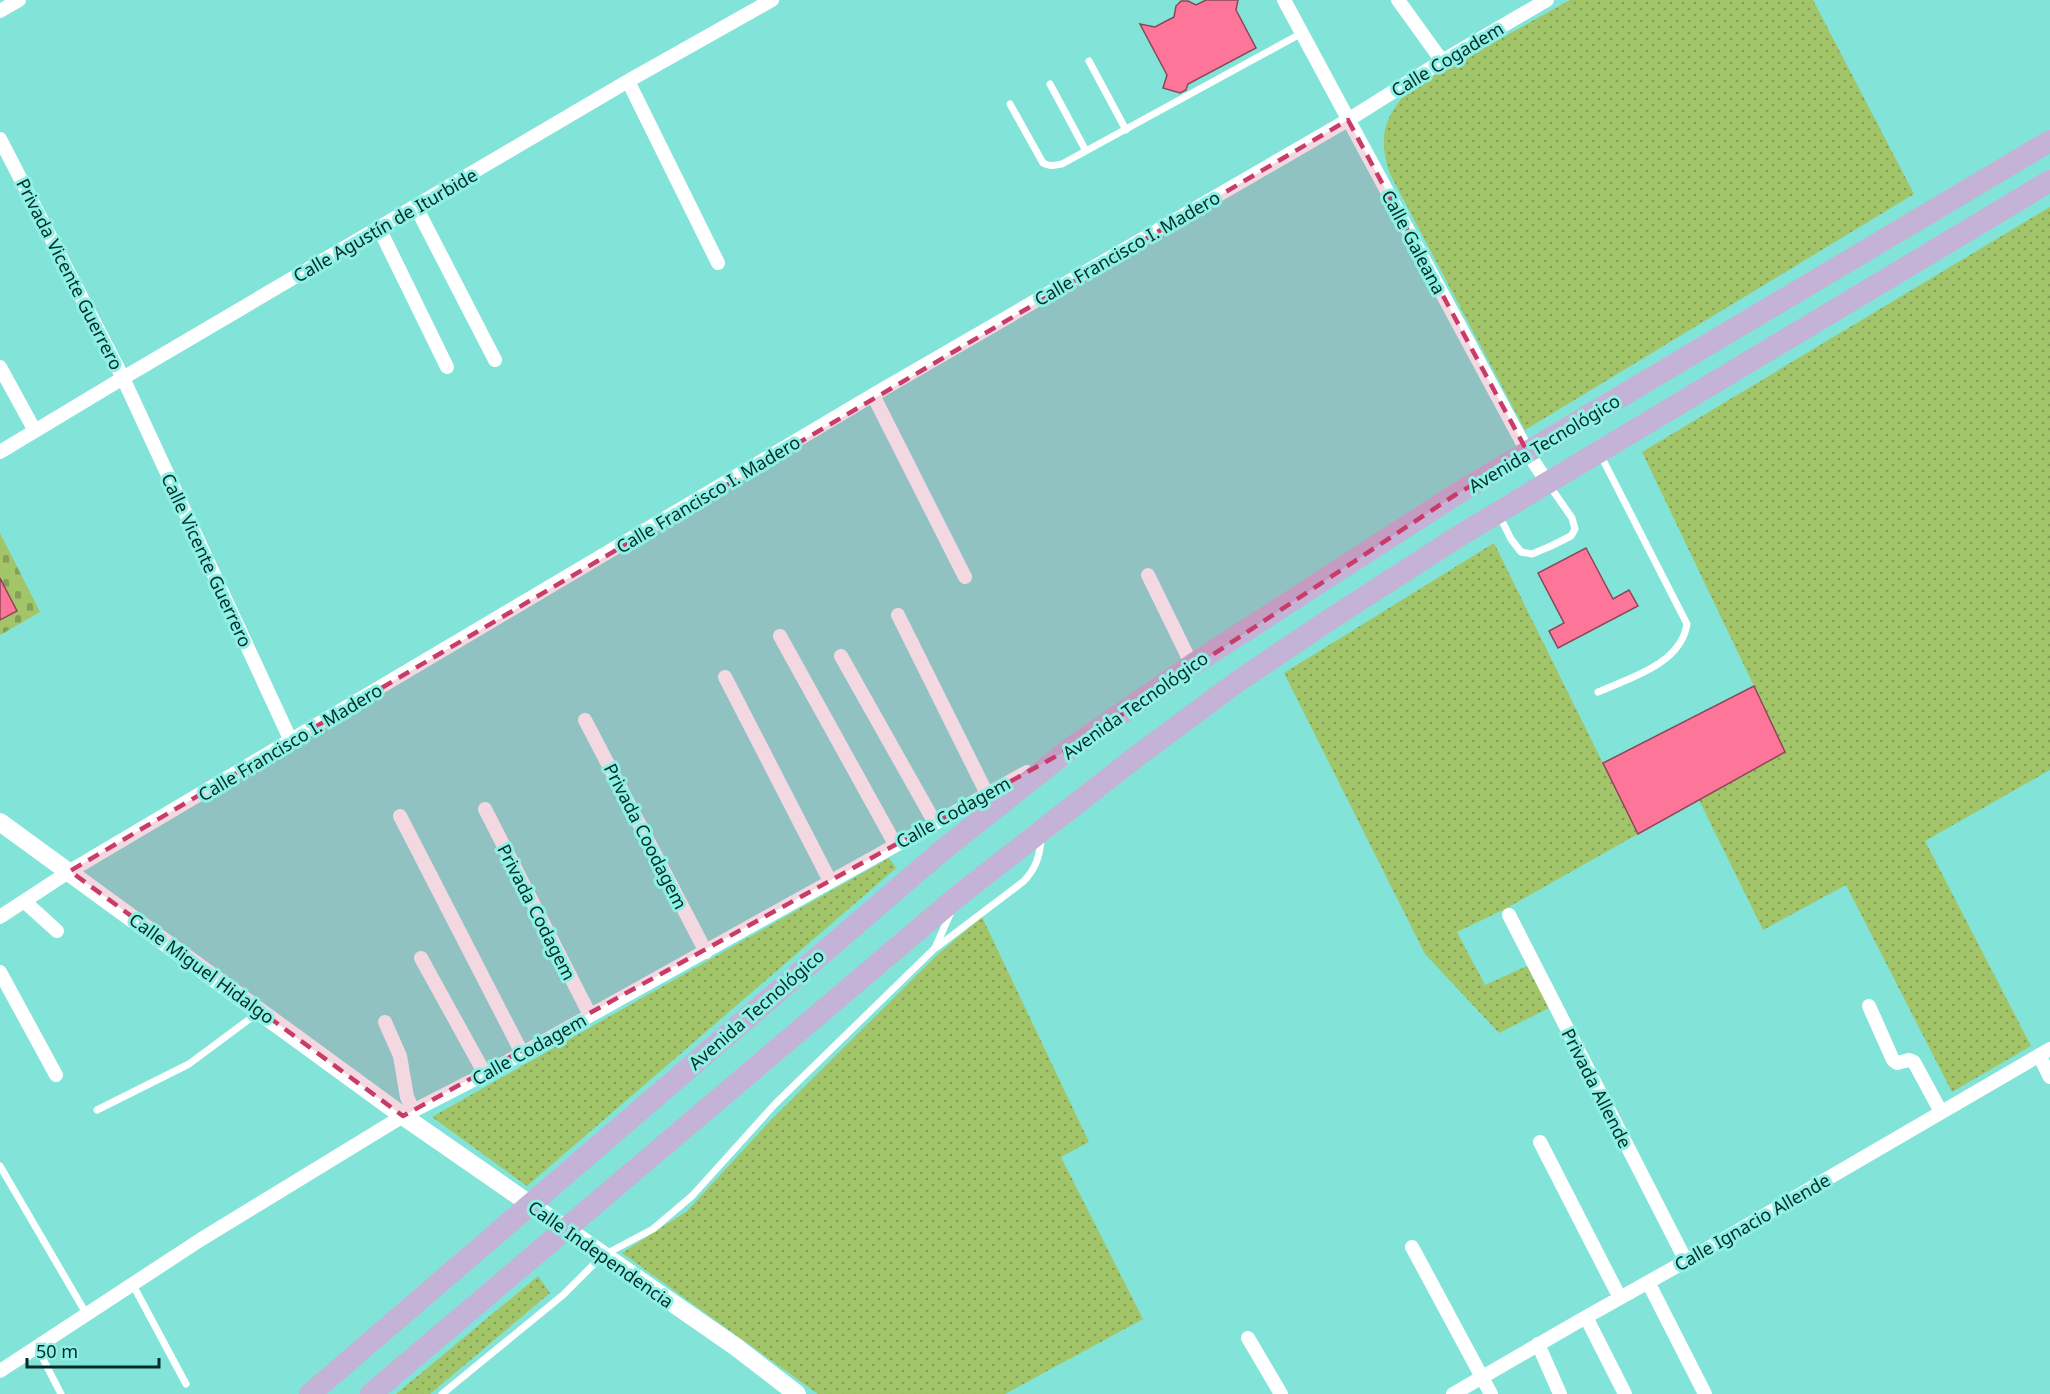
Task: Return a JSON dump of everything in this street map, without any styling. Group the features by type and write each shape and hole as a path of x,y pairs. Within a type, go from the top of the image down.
{"main road":[{"name":"Avenida Tecnológico","path":"310,1394 939,852 1071,748 1192,665 1455,495 2050,141"},
{"name":"Avenida Tecnológico","path":"371,1394 958,896 1136,757 1238,682 1329,620 1547,482 2050,181"}],"street":[{"path":"0,11 19,0"},
{"name":"Calle Agustín de Iturbide","path":"0,453 123,378 628,81 772,0"},
{"name":"Calle Galeana","path":"1284,0 1528,453 1547,482"},
{"path":"1398,0 1442,61"},
{"name":"Calle Cogadem","path":"1348,120 1442,61 1547,0"},
{"path":"628,81 718,264"},
{"name":"Calle Francisco I. Madero","path":"0,917 70,871 873,395 1348,120"},
{"name":"Privada Vicente Guerrero","path":"0,139 123,378"},
{"path":"416,207 495,360"},
{"path":"379,228 447,367"},
{"path":"0,367 35,431"},
{"name":"Calle Vicente Guerrero","path":"123,378 291,741"},
{"path":"873,395 965,577"},
{"path":"1148,575 1192,665"},
{"path":"898,615 987,794"},
{"path":"780,636 895,844"},
{"path":"841,656 935,823"},
{"path":"725,677 830,881"},
{"name":"Privada Coodagem","path":"585,720 706,952"},
{"name":"Calle Codagem","path":"0,1371 201,1240 408,1113 485,1074 1071,748"},
{"name":"Privada Codagem","path":"485,809 590,1015"},
{"path":"400,816 522,1053"},
{"name":"Calle Miguel Hidalgo","path":"0,822 261,1011 408,1113"},
{"path":"26,902 57,931"},
{"name":"Privada Allende","path":"1509,915 1686,1262"},
{"path":"421,958 485,1074"},
{"path":"0,972 56,1075"},
{"path":"1869,1006 1893,1060 1897,1063 1909,1060 1914,1062 1941,1112"},
{"path":"386,1022 400,1056 408,1113"},
{"path":"2045,1052 2050,1077"},
{"name":"Calle Ignacio Allende","path":"1453,1394 1686,1262 2045,1052"},
{"name":"Calle Independencia","path":"408,1113 602,1256 736,1347 796,1394"},
{"path":"1540,1142 1620,1298"},
{"path":"1412,1247 1491,1394"},
{"path":"1648,1282 1705,1394"},
{"path":"1586,1317 1625,1394"},
{"path":"1248,1338 1281,1394"},
{"path":"1538,1344 1560,1394"}],"lane":[{"path":"1010,104 1043,163 1048,166 1062,164 1302,33"},
{"path":"1089,61 1126,130"},
{"path":"1050,84 1086,151"},
{"path":"1598,692 1661,662 1676,650 1685,636 1687,624 1599,452"},
{"path":"1497,513 1521,552 1532,554 1571,536 1575,529 1572,518 1547,482"},
{"path":"442,1394 563,1295 602,1256 653,1229 692,1196 775,1104 935,948 1024,882 1038,860 1041,832"},
{"path":"935,948 958,896"},
{"path":"97,1110 189,1064 261,1011"},
{"path":"0,1166 87,1315"},
{"path":"133,1285 186,1384"},
{"path":"38,1347 61,1394"}],"highlighted area":[{"path":"1348,120 1528,453 1455,495 1071,748 403,1116 70,871"}],"green space":[{"path":"1570,0 1813,0 1914,194 1525,430 1390,174 1384,149 1385,129 1393,111 1408,90"},
{"path":"2050,207 2050,770 1925,841 2031,1046 1952,1092 1846,885 1763,930 1699,800 1785,751 1642,452"},
{"path":"0,533 40,612 0,635"},
{"path":"1494,543 1638,834 1505,909 1457,932 1485,985 1527,966 1549,1008 1499,1033 1425,954 1284,673"},
{"path":"889,858 896,868 527,1186 432,1117"},
{"path":"982,917 1089,1142 1061,1157 1143,1319 1005,1394 818,1394 622,1253 687,1211 770,1121 938,954"},
{"path":"538,1276 550,1293 430,1394 396,1394"}],"building":[{"path":"1206,0 1238,0 1236,10 1256,48 1188,84 1186,90 1180,93 1163,88 1167,75 1140,24 1155,27 1174,17 1176,6 1181,1 1188,1 1196,5"},
{"path":"1586,548 1613,599 1629,590 1638,606 1558,648 1549,631 1564,623 1538,573"},
{"path":"0,578 17,611 0,620"},
{"path":"1754,686 1785,752 1638,834 1603,763"}]}
